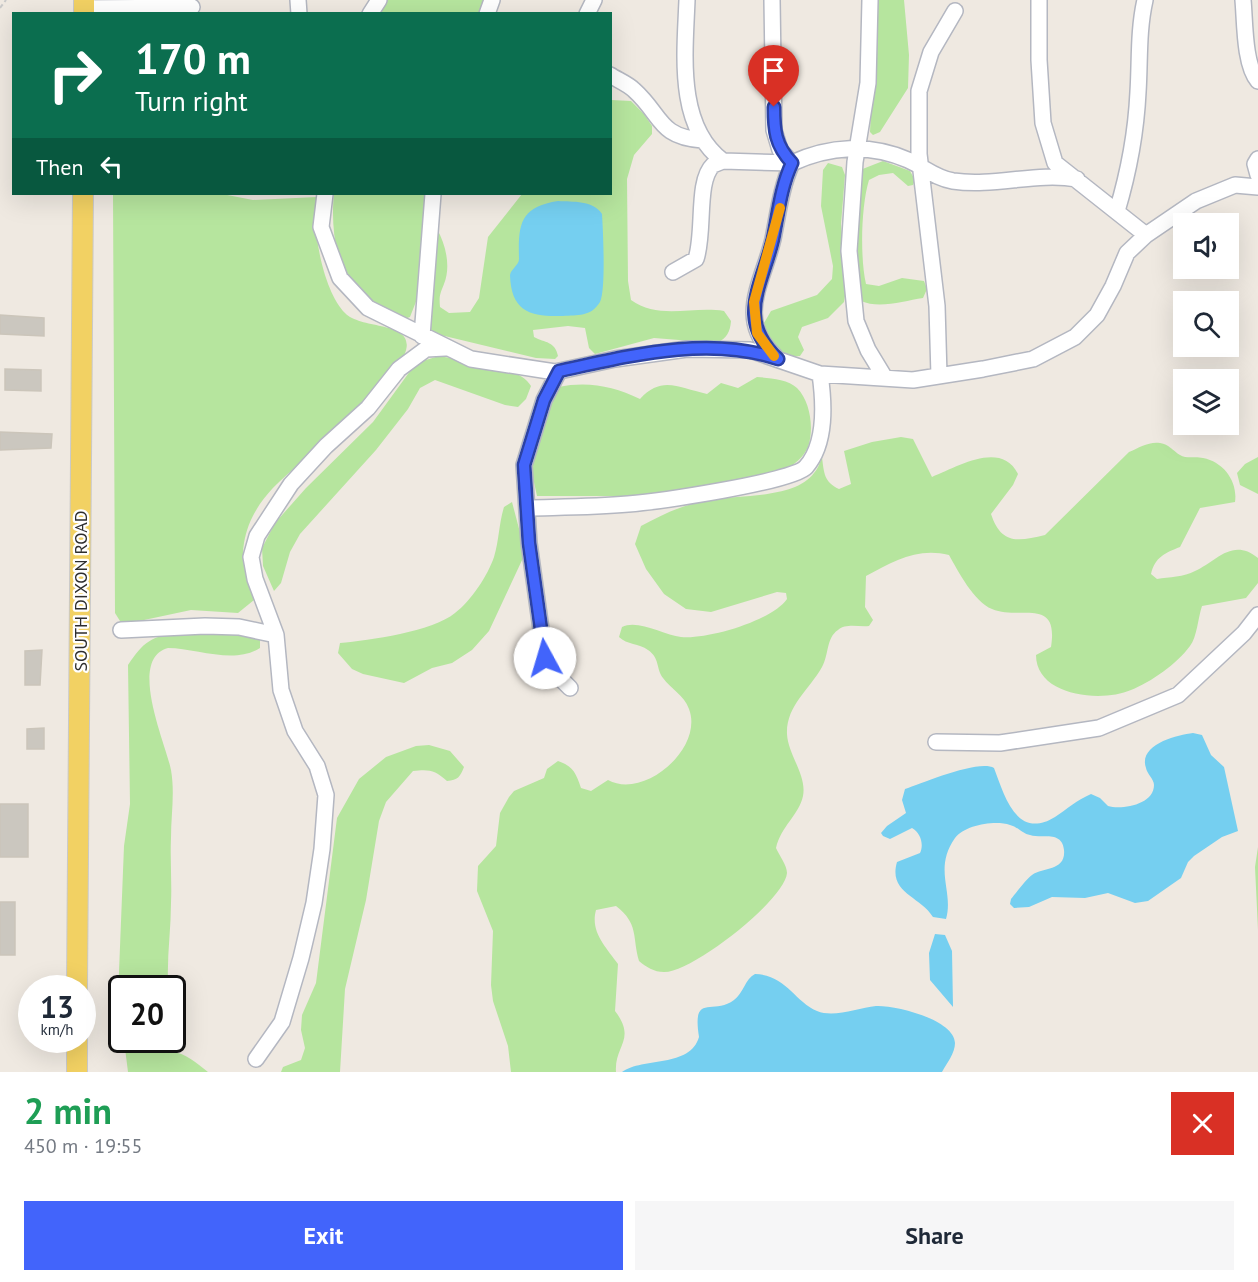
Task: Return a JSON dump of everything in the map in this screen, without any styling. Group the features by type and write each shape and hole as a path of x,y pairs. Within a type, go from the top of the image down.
{"main road":[{"name":"SOUTH DIXON ROAD","path":"77,975 83,195"},
{"path":"77,1053 77,1069"}],"lane":[{"path":"687,0 685,48 690,112 702,140 723,161"},
{"path":"772,0 774,130 780,150 792,163"},
{"path":"870,0 868,83 858,147 849,251 856,321 868,350 885,378"},
{"path":"1040,0 1039,60 1043,123 1055,163 1146,236"},
{"path":"1117,211 1130,169 1133,150 1139,90 1139,44 1145,0"},
{"path":"1244,0 1251,65 1253,75 1258,81"},
{"path":"84,7 193,7"},
{"path":"939,376 937,306 921,168 918,91 931,52 955,11"},
{"path":"612,76 633,89 664,127 683,139 702,140"},
{"path":"673,272 696,259 701,244 703,182 707,170 723,161 792,163 812,154 858,147 888,153 933,176 954,181 998,183 1057,176 1077,179"},
{"path":"1258,159 1255,164 1258,175"},
{"path":"778,359 766,348 757,333 754,302 771,244 786,177 792,163"},
{"path":"326,195 321,227 340,278 368,308 471,358 559,371 615,358 687,349 750,350 820,374 914,380 1033,358 1075,337 1097,315 1113,286 1126,253 1146,236 1196,201 1235,185 1258,187"},
{"path":"422,336 433,195"},
{"path":"256,1059 282,1022 301,958 314,903 322,849 326,795 317,766 295,731 281,690 276,635 255,579 250,557 257,536 291,484 326,446 368,408 399,369 426,349 448,348"},
{"path":"559,371 544,400 524,465 529,543 545,658 555,673 570,688"},
{"path":"527,508 628,504 759,484 791,476 806,467 816,449 823,409 820,374"},
{"path":"936,742 1000,743 1099,728 1178,695 1244,633 1258,615"},
{"path":"122,630 205,626 239,627 276,635"}],"path":[{"path":"0,8 6,0"}],"green space":[{"path":"386,0 484,0 479,12 378,12"},
{"path":"876,0 904,0 909,55 908,88 880,132 873,135 870,132"},
{"path":"612,100 631,101 652,126 652,134 634,155 627,179 628,281 631,300 641,306 664,311 724,311 731,321 729,331 726,337 717,343 654,338 595,354 589,348 585,328 568,326 533,330 534,337 555,348 558,356 555,359 536,358 428,332 437,229 443,242 447,263 446,277 440,295 440,307 449,313 470,312 479,298 488,237 521,195 612,195"},
{"path":"883,161 910,171 915,180 913,185 908,186 893,173 879,175 869,180 862,232 866,284 879,286 902,278 924,281 927,289 923,298 892,304 861,301 854,253 860,170"},
{"path":"828,163 842,167 845,175 841,224 846,290 844,302 828,318 802,327 798,337 804,350 800,356 785,355 775,348 768,337 764,323 771,311 817,295 832,279 833,266 821,206 823,170"},
{"path":"113,195 227,195 253,200 317,197 317,241 330,290 345,313 354,319 389,328 399,332 405,338 407,348 401,362 344,425 280,481 257,508 249,524 243,551 244,566 254,600 238,613 191,610 130,623 120,621 115,613"},
{"path":"334,195 425,195 417,299 410,317 402,320 372,307 351,285 338,256 333,209"},
{"path":"439,356 490,365 515,373 531,386 526,399 518,407 505,405 435,380 420,388 408,409 376,450 300,534 290,552 281,583 274,591 263,566 262,548 275,523 306,488 373,422 416,363"},
{"path":"757,377 793,385 802,394 808,408 811,433 808,447 801,457 785,471 651,496 537,496 530,464 542,418 558,387 600,386 640,399 656,387 663,385 707,394 721,383 738,388"},
{"path":"901,437 913,439 932,477 966,463 990,457 1010,464 1018,474 1013,485 991,514 995,524 1005,536 1018,539 1045,535 1129,452 1140,447 1160,443 1182,456 1211,460 1223,468 1232,480 1235,502 1200,508 1180,547 1161,556 1155,563 1151,574 1157,579 1191,573 1225,553 1240,550 1249,552 1258,558 1258,583 1246,598 1202,606 1192,642 1185,653 1163,672 1131,690 1104,696 1072,693 1058,688 1047,680 1039,669 1036,655 1051,647 1052,631 1049,621 1035,613 1003,612 985,605 967,585 949,555 916,554 866,576 865,607 873,620 869,626 845,627 834,633 822,667 790,715 788,742 804,788 801,803 778,840 776,848 787,870 782,885 771,900 735,933 694,961 664,972 650,969 639,961 632,925 616,906 596,910 597,932 618,964 615,1011 624,1029 624,1036 616,1063 616,1072 511,1072 508,1046 493,1001 491,985 493,931 477,891 478,866 496,846 500,813 509,797 514,791 544,778 547,769 558,761 573,771 581,788 591,791 608,780 622,784 638,783 653,777 668,767 679,754 688,739 691,724 689,709 684,700 663,678 652,653 619,637 622,627 643,626 681,637 706,635 738,627 768,615 787,599 786,593 777,592 711,612 686,609 664,594 646,569 635,544 641,526 695,503 768,494 795,487 814,473 822,457 824,472 828,480 839,489 851,484 844,451 872,442"},
{"path":"1258,457 1258,494 1240,485 1237,473 1245,464"},
{"path":"512,502 522,540 523,558 489,631 472,650 452,663 432,668 404,683 363,674 352,669 338,653 340,643 400,634 432,625 445,620 467,602 491,564 496,551 504,507"},
{"path":"179,632 255,633 260,640 260,648 250,653 227,655 168,648 156,655 150,668 152,703 171,770 173,787 168,975 119,975 124,846 130,804 128,665 144,645 161,636"},
{"path":"429,745 450,751 464,767 458,777 447,781 432,771 413,771 386,802 379,821 366,900 345,989 340,1072 281,1072 283,1067 301,1060 305,1048 301,1030 302,1015 316,983 337,818 359,779 386,757 416,746"},
{"path":"1258,847 1258,930 1255,867"},
{"path":"126,1053 178,1053 194,1061 208,1072 128,1072"}],"water":[{"path":"558,201 588,204 602,214 604,259 602,295 600,302 588,313 573,316 541,315 525,310 514,297 511,287 510,275 519,261 519,236 524,219 536,208"},
{"path":"1193,733 1202,735 1211,755 1224,767 1238,831 1222,837 1194,856 1188,862 1181,878 1148,901 1135,903 1108,893 1085,898 1052,897 1029,907 1014,908 1010,904 1011,899 1025,882 1037,872 1062,862 1064,850 1060,840 1056,838 1027,834 1004,824 989,823 973,827 955,838 945,860 948,899 946,919 933,917 897,881 895,872 897,862 920,853 922,846 920,836 912,828 890,839 881,833 906,813 902,800 905,789 964,769 987,766 994,768 1007,801 1021,819 1030,823 1042,823 1091,794 1100,798 1108,806 1114,807 1128,806 1143,801 1153,792 1154,785 1146,768 1145,760 1148,753 1153,747 1169,739"},
{"path":"935,934 945,935 952,951 953,1007 930,980 929,953"},
{"path":"755,974 775,979 809,1007 824,1013 885,1006 922,1015 945,1027 952,1034 955,1047 942,1072 622,1072 631,1067 676,1058 686,1053 694,1047 699,1037 698,1014 701,1010 734,1000"}],"building":[{"path":"0,315 44,318 44,336 0,334"},
{"path":"5,369 41,370 41,391 5,390"},
{"path":"0,432 52,434 51,448 0,450"},
{"path":"42,650 40,685 25,685 25,651"},
{"path":"44,728 44,749 27,749 27,729"},
{"path":"0,804 28,804 28,857 0,857"},
{"path":"0,902 15,902 15,955 0,955"}],"slow traffic":[{"path":"774,356 757,333 754,302 780,208"}],"route":[{"path":"545,658 536,576 529,543 524,465 544,400 559,371 615,358 687,349 750,350 778,359 766,348 757,333 754,302 760,275 771,244 786,177 792,163 780,150 774,130 774,107"}]}
